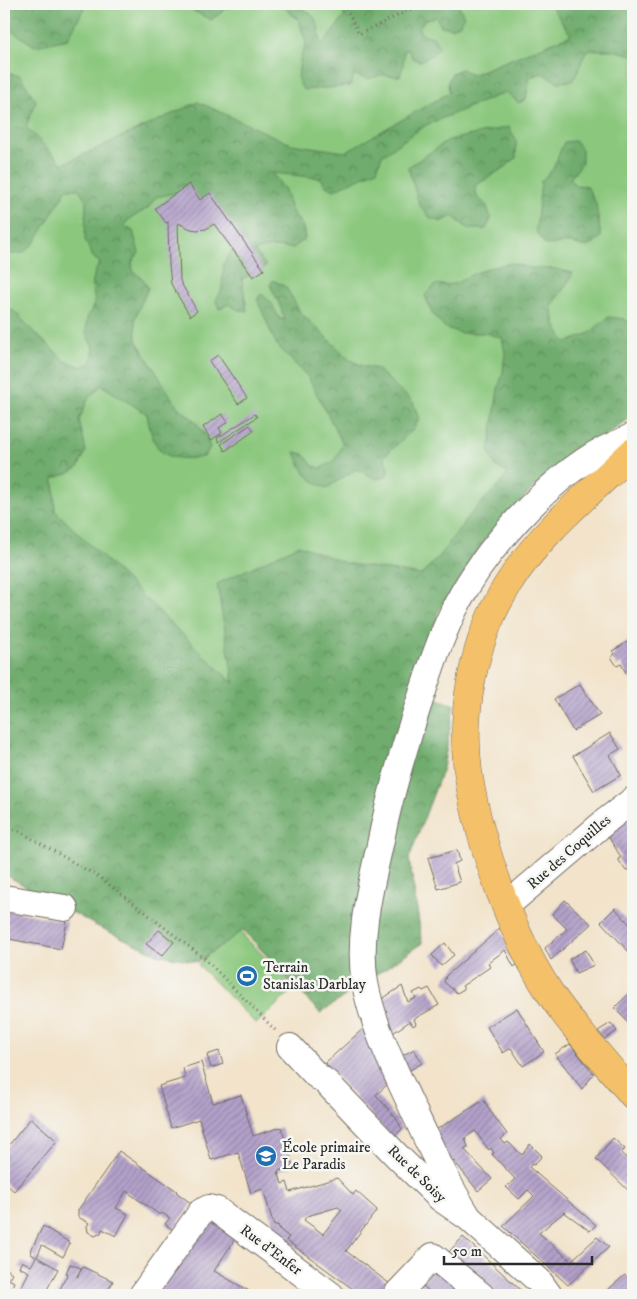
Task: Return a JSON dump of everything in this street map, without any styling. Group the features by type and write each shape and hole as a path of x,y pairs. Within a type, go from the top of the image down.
{"main road":[{"path":"633,452 560,519 533,547 506,586 490,619 478,652 468,703 466,738 469,778 478,822 490,864 524,946 549,992 588,1043 633,1095"}],"street":[{"path":"469,1218 451,1190 434,1156 394,1067 370,1003 365,982 363,964 364,935 384,824 415,713 440,642 457,603 484,561 514,524 550,488 593,455 633,436"},
{"name":"Rue des Coquilles","path":"506,906 633,800"},
{"path":"4,898 65,908"},
{"name":"Rue de Soisy","path":"290,1047 440,1198 469,1218 539,1281 549,1295"},
{"name":"Rue d'Enfer","path":"142,1295 201,1212 209,1208 217,1210 331,1295"},
{"path":"396,1295 433,1256 481,1295"}],"path":[{"path":"344,4 359,34 422,4"},
{"path":"4,831 19,831 110,886 205,958 290,1047"}],"green space":[{"path":"450,3 455,4 461,9 464,17 459,25 451,28 441,26 436,17 424,20 419,28 421,34 433,37 439,47 432,55 420,61 412,58 409,49 404,52 400,76 381,75 368,79 354,75 350,86 303,90 298,80 300,59 306,43 299,21 281,4 293,4 314,17 318,25 321,45 344,17 344,4 423,4 423,7"},
{"path":"4,4 633,4 633,416 534,487 487,537 438,612 418,691 454,705 443,768 409,858 422,943 320,1013 243,930 240,932 295,988 256,1024 198,965 207,956 198,962 157,954 95,925 4,874"},
{"path":"4,4 86,4 68,39 35,46 12,31 4,33"},
{"path":"180,4 242,4 227,8 211,20"},
{"path":"550,4 633,4 633,55 612,50 588,50 572,81 557,82 542,73 530,77 526,99 519,103 506,92 426,125 382,155 377,170 334,190 326,186 321,178 272,173 285,190 291,210 303,227 305,239 293,248 270,247 255,251 266,266 242,279 247,311 238,310 229,304 219,309 216,301 222,289 224,263 241,237 180,192 156,197 148,208 127,221 125,226 133,231 139,253 132,262 133,271 142,278 148,288 135,318 136,340 177,406 195,421 206,436 210,448 204,457 179,458 163,452 157,447 153,438 147,414 101,385 88,399 79,420 86,451 78,468 54,478 55,511 234,684 217,584 299,545 345,563 421,575 442,553 466,519 500,484 508,473 496,466 489,452 498,389 503,372 505,353 502,338 486,333 460,333 444,327 432,313 425,295 435,285 455,284 488,268 511,263 530,268 555,269 573,273 551,306 556,327 566,343 590,333 608,317 624,319 633,325 633,416 534,487 487,537 438,612 418,691 454,705 443,768 409,858 422,943 320,1013 243,930 198,962 157,954 95,925 4,874 4,308 14,311 65,361 82,367 92,362 94,348 86,335 87,318 95,303 92,285 95,271 100,263 93,257 85,240 86,200 79,189 67,189 35,242 24,253 4,255 4,72 20,76 36,101 26,127 63,164 198,102 291,144 345,152 449,93 448,82 452,73 462,69 471,75 571,35"},
{"path":"509,127 516,141 516,158 475,186 477,197 487,206 491,219 486,229 469,229 452,216 442,222 430,218 419,204 408,167 449,140"},
{"path":"575,141 582,149 582,163 570,179 575,185 587,186 596,204 601,237 589,246 566,243 545,245 536,231 541,181 553,169 564,142"},
{"path":"273,280 286,287 300,312 350,360 363,366 377,369 413,402 419,419 412,431 384,456 388,468 387,477 377,479 356,469 327,488 315,482 303,470 295,452 304,454 313,466 321,468 334,461 343,444 308,377 276,344 257,299 261,294 271,302 279,318 285,320 270,285"}],"building":[{"path":"189,184 200,200 210,193 264,270 253,277 214,224 206,229 197,230 178,223 180,281 197,311 190,316 171,284 168,222 166,223 155,208"},
{"path":"218,355 247,398 238,404 209,361"},
{"path":"222,414 228,422 219,428 222,433 211,440 203,427"},
{"path":"255,414 257,417 219,442 217,438"},
{"path":"250,425 254,431 225,451 221,444"},
{"path":"633,639 633,675 629,678 621,664 617,666 611,657 615,654 612,651"},
{"path":"580,684 600,715 573,731 554,699"},
{"path":"610,733 620,749 610,755 621,775 594,791 573,756"},
{"path":"627,819 633,829 633,866 626,871 618,859 621,857 606,833"},
{"path":"457,850 460,861 454,864 460,882 438,889 428,858"},
{"path":"565,900 591,924 551,960 545,948 567,929 552,914"},
{"path":"615,908 633,928 633,956 601,922"},
{"path":"4,909 67,922 61,949 4,938"},
{"path":"500,928 518,964 514,967 505,950 488,963 490,967 462,986 464,989 457,993 444,982 446,976"},
{"path":"159,930 174,942 162,956 146,944"},
{"path":"445,943 454,955 441,966 432,955"},
{"path":"586,950 594,965 576,973 569,959"},
{"path":"402,986 408,1002 416,998 413,993 429,988 439,1005 414,1019 416,1024 413,1026 410,1021 390,1035 379,1001"},
{"path":"633,992 633,1027 614,1008"},
{"path":"517,1008 544,1052 523,1066 511,1048 503,1053 487,1027"},
{"path":"611,1023 617,1031 605,1039 598,1031"},
{"path":"365,1027 389,1083 376,1095 396,1118 402,1129 392,1138 325,1063"},
{"path":"570,1044 594,1074 582,1089 555,1054"},
{"path":"414,1049 422,1063 407,1072 400,1057"},
{"path":"219,1051 223,1064 211,1068 207,1055"},
{"path":"201,1062 213,1103 241,1095 253,1136 281,1127 293,1166 278,1171 282,1184 287,1182 290,1192 337,1178 353,1195 356,1191 377,1210 346,1251 390,1284 380,1295 361,1295 286,1240 289,1237 280,1230 278,1225 274,1226 263,1189 251,1193 238,1152 211,1160 199,1119 171,1128 159,1086 185,1078 183,1068","holes":["338,1207 342,1210 323,1234 304,1220 307,1216"]},
{"path":"484,1100 507,1134 501,1139 505,1144 508,1142 522,1155 530,1144 542,1156 534,1165 532,1164 529,1167 596,1225 590,1231 564,1212 539,1233 571,1261 597,1237 609,1247 568,1285 503,1226 534,1196 528,1190 519,1199 506,1187 515,1179 492,1154 494,1153 491,1148 489,1150 475,1131 465,1138 468,1147 464,1149 492,1179 478,1191 454,1161 448,1164 434,1131"},
{"path":"31,1118 57,1141 14,1191 4,1182 4,1151"},
{"path":"613,1138 625,1149 621,1153 633,1164 632,1194 596,1159"},
{"path":"119,1151 177,1191 192,1204 173,1230 165,1224 170,1218 162,1213 160,1215 126,1191 116,1208 128,1214 116,1236 102,1229 101,1233 95,1236 88,1232 87,1226 89,1223 78,1217 78,1210"},
{"path":"214,1220 237,1236 214,1271 256,1295 156,1295 209,1221"},
{"path":"43,1226 70,1243 63,1257 42,1245 37,1257 58,1269 44,1295 17,1295 29,1272 19,1267 22,1261 31,1266 36,1257 31,1254 32,1248"},
{"path":"463,1237 526,1295 493,1295 445,1256"},
{"path":"70,1264 81,1268 77,1277 83,1267 113,1281 106,1295 57,1295 68,1273 66,1273"},
{"path":"4,1267 12,1273 9,1279 14,1282 10,1291 17,1295 4,1295"},
{"path":"436,1267 471,1295 433,1295 420,1283"},
{"path":"625,1275 633,1285 633,1295 602,1295"}],"place":[{"name":"Terrain Stanislas Darblay","path":"247,976"},
{"name":"École primaire Le Paradis","path":"266,1156"}]}
